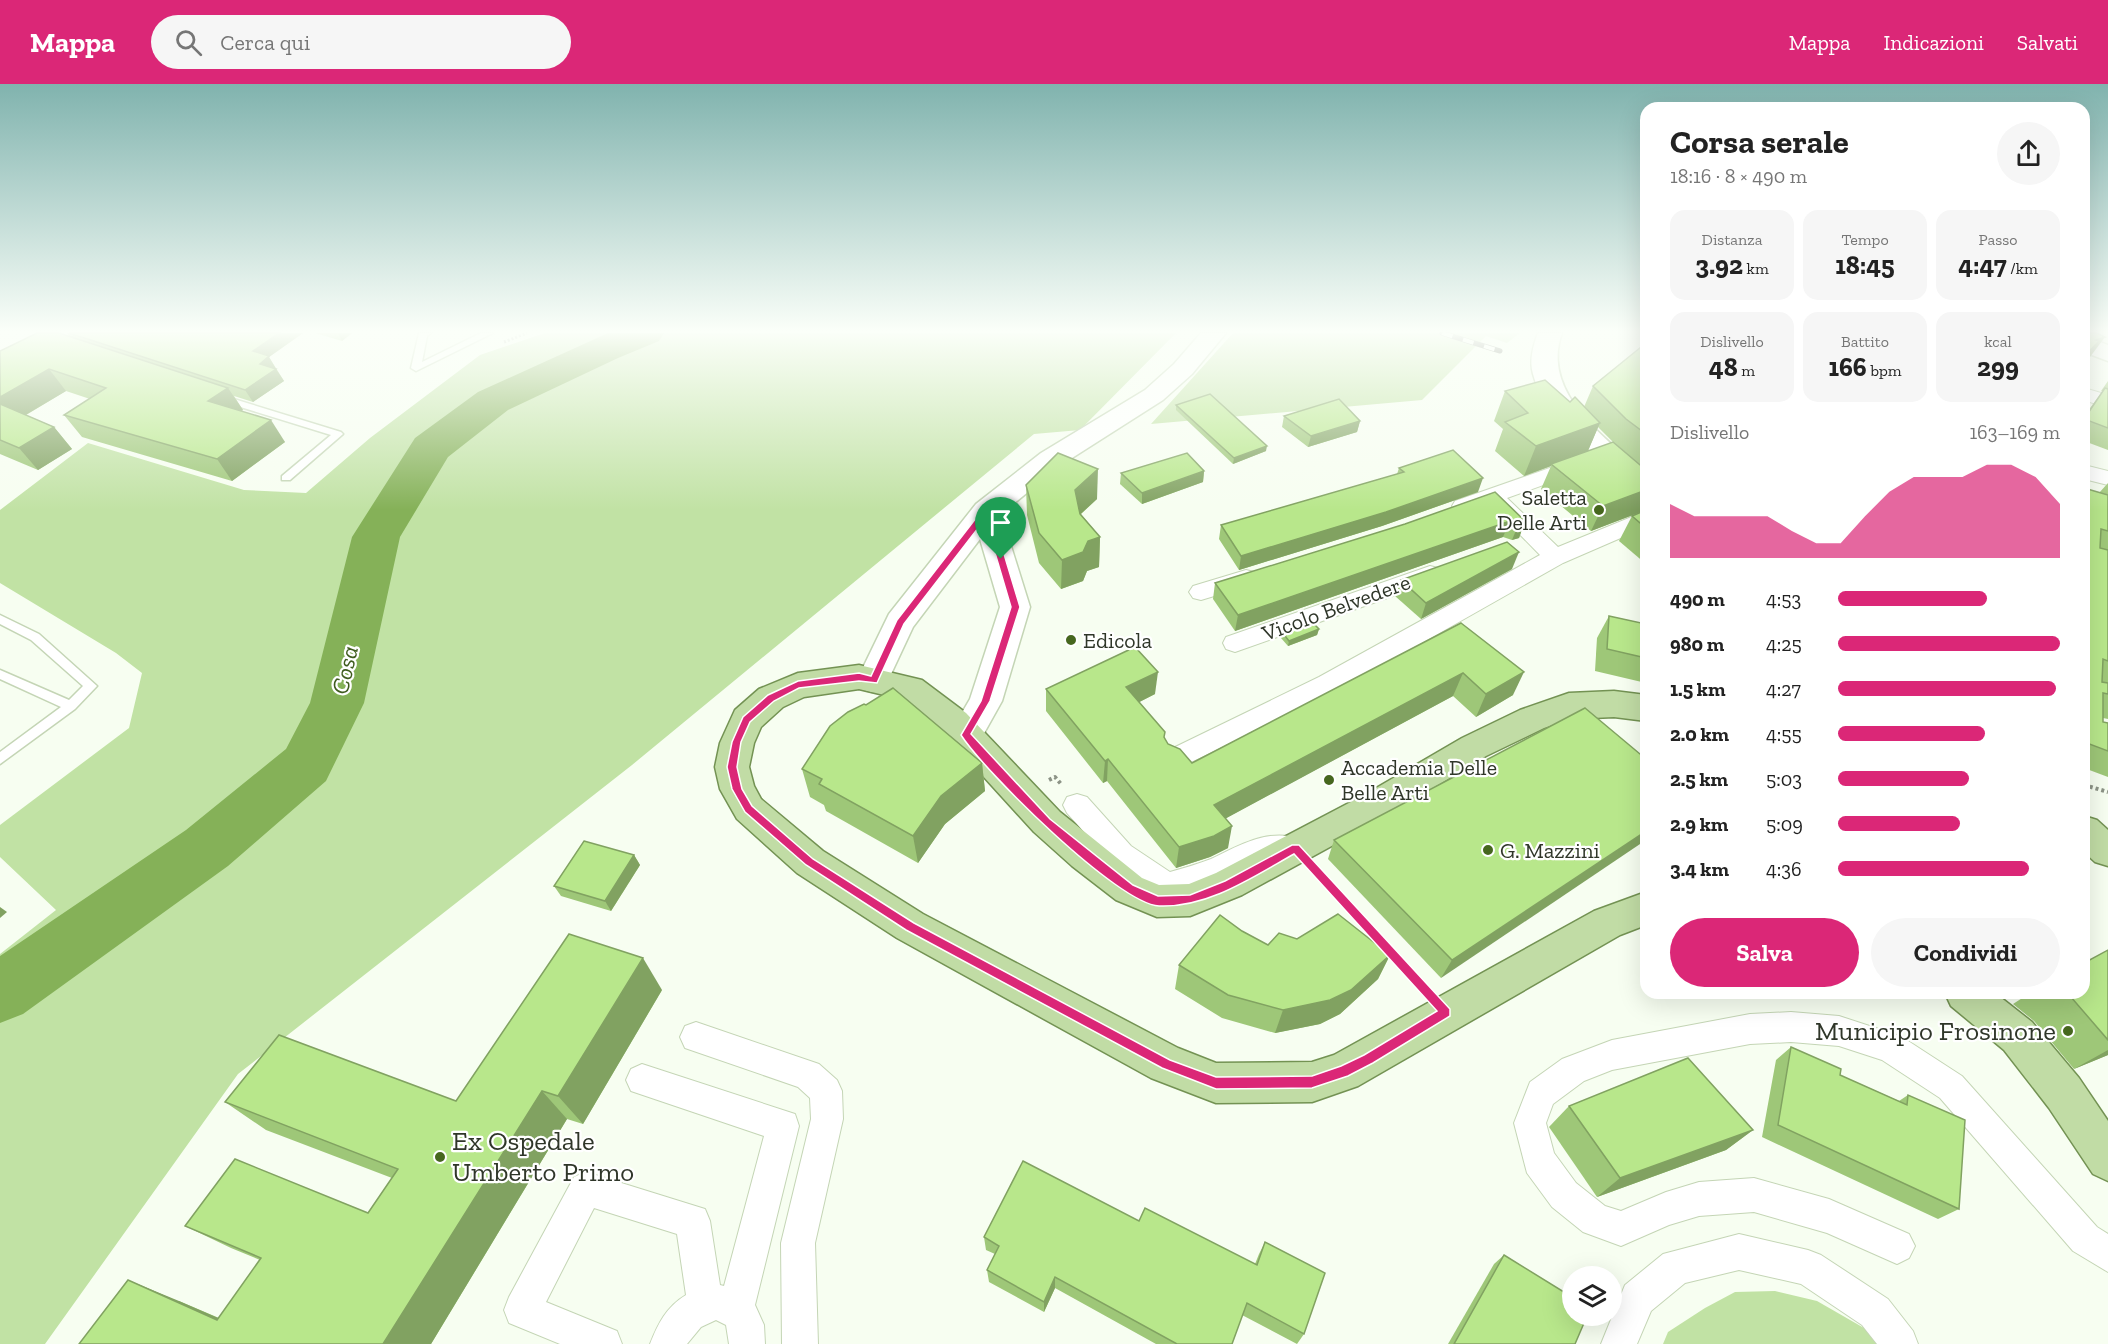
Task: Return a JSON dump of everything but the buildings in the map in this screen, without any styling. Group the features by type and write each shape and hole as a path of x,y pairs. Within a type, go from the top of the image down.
{"main road":[{"path":"1640,707 1614,704 1569,706 1532,719 1474,747 1378,804 1247,875 1190,900 1157,901 1129,889 1047,822 954,722 911,689 859,677 798,685 771,698 747,719 736,742 732,767 737,789 749,809 810,862 910,926 1166,1064 1216,1083 1312,1082 1343,1071 1607,923 1640,910"},
{"path":"2090,815 2108,820"},
{"path":"2090,836 2108,851"},
{"path":"1973,999 2019,1036 2064,1093 2108,1159"}],"street":[{"path":"873,680 900,622 986,511 1051,459 1158,392"},
{"path":"1555,392 1568,411 1608,455 1640,484"},
{"path":"2090,396 2108,402"},
{"path":"1442,514 1608,455"},
{"path":"2090,474 2108,478"},
{"path":"1492,496 1555,557"},
{"path":"966,735 986,701 1015,607 986,511"},
{"path":"1176,758 1329,684 1555,557 1640,521"},
{"path":"1511,552 1533,570"},
{"name":"Vicolo Belvedere","path":"1235,643 1449,567"},
{"path":"1201,592 1263,573"},
{"path":"1077,805 1121,854 1167,886 1217,869 1256,849 1296,848"},
{"path":"1897,1246 1829,1216 1754,1195 1699,1199 1666,1209 1621,1229 1595,1220 1564,1195 1539,1161 1530,1123 1540,1093 1573,1070 1612,1055 1750,1029 1791,1027 1839,1031 1891,1048 1951,1087 2085,1239 2108,1254"},
{"path":"696,1037 808,1075 826,1091 827,1119 798,1243 800,1344"},
{"path":"642,1080 783,1126 740,1325"},
{"path":"603,1344 522,1310 586,1189 693,1221 740,1325"},
{"path":"1619,1344 1638,1298 1676,1267 1739,1252 1808,1268 1875,1312 1900,1344"},
{"path":"668,1344 672,1331 681,1318 692,1309 740,1325"}],"lane":[{"path":"216,396 338,434 286,478"},
{"path":"0,620 35,637 91,686 71,706 0,759"},
{"path":"0,674 71,706"}],"path":[{"path":"2090,787 2108,792"},
{"path":"1296,848 1446,1012"}],"green space":[{"path":"431,392 1118,392 1080,430 1034,434 632,765 238,1074 45,1344 0,1344 0,954 56,910 0,857 0,825 129,728 142,673 116,653 0,583 0,510 88,443 244,490 306,493 370,438"},
{"path":"1180,392 1430,392 1422,400 1151,424"},
{"path":"1775,1291 1817,1301 1864,1328 1880,1344 1663,1344 1668,1332 1735,1292"}],"waterway":[{"name":"Cosa","path":"0,993 207,848 306,765 337,703 376,537 431,448 493,401 513,392"}],"place":[{"name":"Saletta Delle Arti","path":"1599,510"},
{"name":"Edicola","path":"1071,640"},
{"name":"Accademia Delle Belle Arti","path":"1329,780"},
{"name":"G. Mazzini","path":"1488,850"},
{"name":"Municipio Frosinone","path":"2068,1031"},
{"name":"Ex Ospedale Umberto Primo","path":"440,1157"}],"route":[{"path":"986,511 1001,559 1015,607 986,701 966,735 1020,795 1085,855 1129,889 1157,901 1190,900 1229,884 1296,848 1446,1012 1368,1059 1312,1082 1216,1083 1166,1064 910,926 810,862 749,809 737,789 732,767 736,742 747,719 771,698 798,685 859,677 873,680 900,622 986,511"}]}
